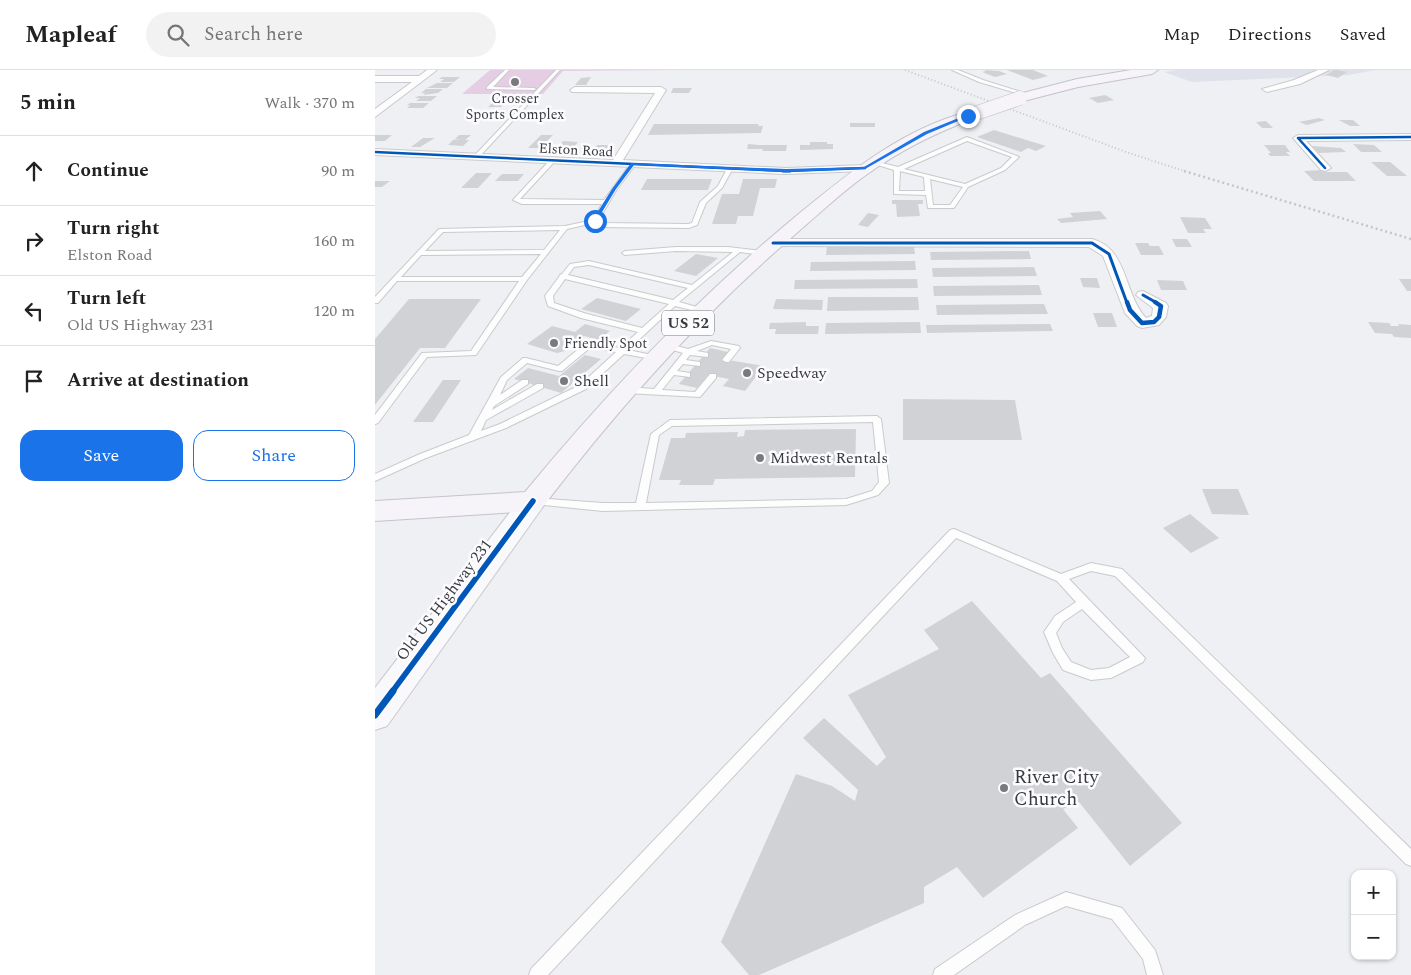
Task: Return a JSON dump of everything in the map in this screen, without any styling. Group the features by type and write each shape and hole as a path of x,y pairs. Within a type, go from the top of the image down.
{"main road":[{"name":"Old US Highway 231","path":"533,501 560,466 660,351 767,248 869,166 926,133 968,116 1025,97 1077,83 1128,71 1152,70"},
{"path":"375,511 533,501"}],"street":[{"path":"377,110 433,70"},
{"path":"1267,89 1297,82 1325,70"},
{"path":"375,79 422,79"},
{"path":"575,90 661,90 616,163"},
{"path":"1325,168 1298,138 1411,137"},
{"name":"Elston Road","path":"375,152 808,171 869,166"},
{"path":"767,248 1092,243 1109,254 1130,310 1141,323 1154,322 1159,317 1161,306 1143,295"},
{"name":"Old US Highway 231","path":"375,715 533,501"}],"lane":[{"path":"507,70 489,88 534,89"},
{"path":"476,156 558,70"},
{"path":"955,70 1025,97"},
{"path":"897,170 967,139 1016,156 1003,169 965,186 952,207 930,207 927,177"},
{"path":"553,160 516,200 522,202 606,202"},
{"path":"595,221 633,164"},
{"path":"869,166 897,170 965,186"},
{"path":"375,301 441,230 565,228 595,221 607,226 689,226 695,224 703,202 720,187 730,168"},
{"path":"897,170 897,193 929,193"},
{"path":"375,420 425,355 473,353 524,280 565,228"},
{"path":"625,253 679,249 739,250 767,248"},
{"path":"375,478 399,466 503,426 583,388 673,303 739,250"},
{"path":"420,253 546,252"},
{"path":"643,331 584,316 551,304 549,296 572,265 589,263 694,287"},
{"path":"562,276 701,311"},
{"path":"395,279 524,280"},
{"path":"657,392 688,352 711,343 736,348 725,359"},
{"path":"473,437 504,378 525,360 541,368 559,371 574,360 590,344 622,351 688,352 705,355"},
{"path":"681,361 697,364"},
{"path":"593,366 603,368"},
{"path":"672,372 687,375"},
{"path":"582,375 593,378"},
{"path":"626,390 697,394 709,378"},
{"path":"490,405 525,382"},
{"path":"483,419 540,386"},
{"path":"533,501 603,507 847,502 875,493 884,483 877,418 670,423 655,434 640,506"},
{"path":"537,975 954,533 1061,578 1083,603 1139,658 1111,673 1091,675 1067,666 1057,650 1050,632 1059,618 1083,603"},
{"path":"1061,578 1091,567 1118,572 1411,859"},
{"path":"941,975 1020,920 1066,899 1117,913 1150,955 1155,975"}],"shaded area":[{"name":"Crosser Sports Complex","path":"490,70 679,70 563,71 543,94 462,94"},
{"path":"1176,70 1376,70 1348,75 1192,82 1164,72"}],"building":[{"path":"984,70 999,71 1007,74 995,77 982,72 986,71"},
{"path":"1007,70 1033,70 1048,76 1033,80"},
{"path":"1334,70 1347,72 1338,78 1326,75"},
{"path":"442,77 460,77 454,82 440,82 444,79 439,79"},
{"path":"591,77 586,85 575,85 581,78"},
{"path":"437,83 453,83 447,88 427,88"},
{"path":"673,88 692,88 689,93 671,93"},
{"path":"426,89 443,89 438,93 423,95 425,93 421,93"},
{"path":"1105,95 1114,100 1098,103 1089,98"},
{"path":"418,96 437,96 431,101 416,101 420,98 415,98"},
{"path":"499,97 511,97 501,107 488,107"},
{"path":"410,103 429,103 423,108 407,108 410,105 407,105"},
{"path":"1319,118 1325,120 1307,125 1299,122"},
{"path":"1339,120 1353,120 1360,126 1350,126"},
{"path":"1266,121 1273,128 1262,128 1256,122"},
{"path":"850,123 875,123 875,127 850,127"},
{"path":"654,124 759,124 758,126 763,126 761,133 648,135"},
{"path":"994,130 1046,146 1036,151 1028,148 1021,152 977,137"},
{"path":"375,135 392,135 385,141 375,141"},
{"path":"459,135 471,135 465,140 469,140 463,146 448,145 453,140 461,139 455,139"},
{"path":"541,135 553,135 545,143 550,143 545,148 528,148"},
{"path":"423,138 435,138 420,147 411,147"},
{"path":"563,141 578,142 572,149 556,149"},
{"path":"810,142 827,142 827,144 833,144 833,149 800,150 800,145 810,145"},
{"path":"748,144 787,145 786,151 762,151 763,149 747,149"},
{"path":"1353,144 1374,145 1382,152 1361,152"},
{"path":"597,145 615,145 611,150 593,149"},
{"path":"1264,145 1285,145 1290,152 1286,152 1290,156 1270,156 1268,153 1271,153"},
{"path":"1312,146 1341,148 1346,152 1319,153"},
{"path":"1371,162 1390,162 1407,176 1387,176"},
{"path":"1322,170 1325,172 1347,172 1356,181 1314,181 1304,171"},
{"path":"476,173 492,173 478,188 461,188"},
{"path":"502,174 524,174 518,181 495,181"},
{"path":"647,179 712,179 708,190 641,190"},
{"path":"743,179 777,179 775,188 760,188 753,216 738,216 736,224 712,224 722,194 739,194"},
{"path":"375,181 390,181 382,187 375,187"},
{"path":"892,200 923,200 923,204 918,204 920,216 897,217 896,204 892,204"},
{"path":"1100,211 1107,219 1061,223 1057,219 1073,217 1070,213"},
{"path":"868,213 879,215 868,227 858,225"},
{"path":"1180,217 1205,218 1212,229 1203,229 1206,233 1188,233"},
{"path":"1172,239 1187,239 1192,247 1176,247"},
{"path":"1135,243 1148,243 1150,246 1159,246 1164,255 1141,255"},
{"path":"827,246 914,246 915,254 826,255"},
{"path":"1029,251 1031,259 931,260 930,252"},
{"path":"696,254 718,258 696,276 674,271"},
{"path":"915,261 916,270 810,271 811,262"},
{"path":"1034,267 1037,276 933,277 932,268"},
{"path":"1080,278 1097,278 1100,288 1083,287"},
{"path":"917,279 918,288 794,289 795,280"},
{"path":"1399,279 1411,279 1411,291 1407,291"},
{"path":"1157,280 1183,281 1187,290 1161,290"},
{"path":"1039,285 1042,295 934,296 933,286"},
{"path":"828,297 918,297 919,310 827,311"},
{"path":"597,298 641,309 626,321 581,309"},
{"path":"409,299 481,299 445,348 420,348 375,405 375,339"},
{"path":"776,299 823,300 822,310 773,309"},
{"path":"1044,304 1048,314 937,315 936,305"},
{"path":"1093,313 1112,313 1117,327 1098,327"},
{"path":"806,322 806,326 819,326 818,334 775,334 776,329 769,329 770,323"},
{"path":"920,322 921,333 825,334 826,323"},
{"path":"1368,322 1389,323 1391,326 1399,326 1398,324 1411,325 1411,338 1375,333"},
{"path":"585,324 610,331 599,340 584,336 565,351 557,353 527,344 552,326 575,332"},
{"path":"1050,324 1053,331 927,333 926,325"},
{"path":"710,348 728,352 722,359 764,366 745,391 723,386 729,379 708,375 697,388 679,384"},
{"path":"585,355 601,359 561,393 514,379 528,368 559,376"},
{"path":"443,380 461,380 433,422 413,422"},
{"path":"903,399 1015,400 1022,440 903,440"},
{"name":"Midwest Rentals","path":"856,429 855,477 715,479 713,485 679,485 681,480 659,480 671,438 685,438 686,433 738,432 737,437 744,436 745,430"},
{"path":"1202,489 1238,489 1249,515 1212,514"},
{"path":"1190,514 1219,538 1191,553 1163,528"},
{"name":"River City Church","path":"972,601 1041,678 1050,673 1182,823 1130,866 1079,802 1063,809 1078,828 983,898 957,867 924,887 924,903 759,975 749,975 721,942 796,774 832,786 855,801 858,790 803,738 824,718 877,766 886,757 848,695 939,649 924,630"}],"railway":[{"path":"905,70 1126,152 1187,172"},
{"path":"1184,171 1411,239"}],"cycle path":[{"path":"1325,168 1298,138 1411,137"},
{"path":"375,152 786,171 865,168"},
{"path":"773,243 1092,243 1109,254 1130,310 1142,323 1154,322 1159,317 1161,306 1143,295"},
{"path":"375,715 533,501"}],"place":[{"name":"Crosser Sports Complex","path":"515,82"},
{"name":"Friendly Spot","path":"554,343"},
{"name":"Speedway","path":"747,373"},
{"name":"Shell","path":"564,381"},
{"name":"Midwest Rentals","path":"760,458"},
{"name":"River City Church","path":"1004,788"}],"route":[{"path":"595,221 614,189 633,164 786,171 865,168 926,133 968,116"}]}
